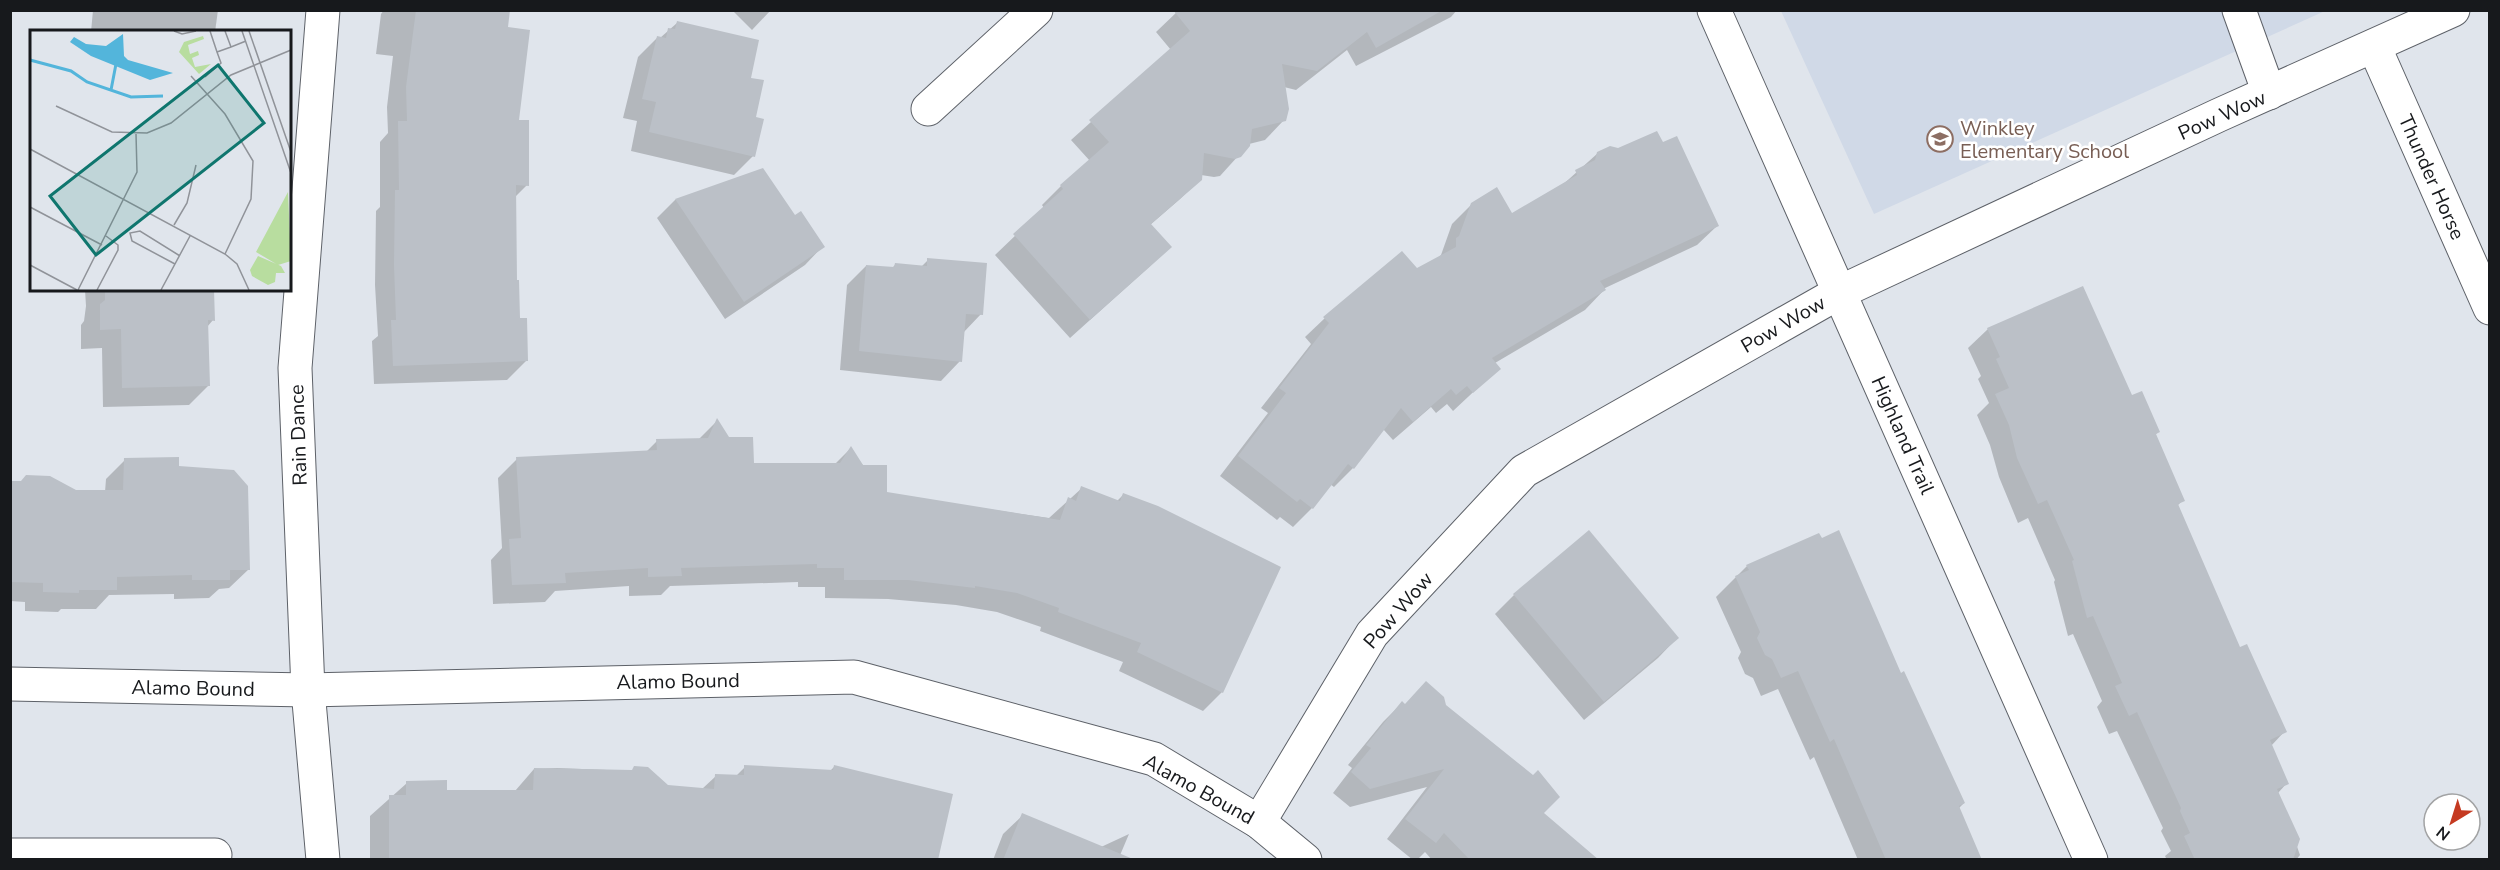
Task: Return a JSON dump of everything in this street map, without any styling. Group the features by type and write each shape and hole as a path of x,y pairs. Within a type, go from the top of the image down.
{"street":[{"name":"Rain Dance","path":"323,10 295,368 308,690 323,860"},
{"path":"928,109 1036,10"},
{"name":"Highland Trail","path":"1714,10 2091,860"},
{"path":"2239,10 2269,93"},
{"name":"Pow Wow","path":"1259,822 1372,634 1524,471 1840,292 2453,10"},
{"name":"Thunder Horse","path":"2374,46 2490,308"},
{"name":"Alamo Bound","path":"10,684 308,690 854,677 1154,759 1259,822 1305,860"},
{"path":"10,855 215,855"}],"shaded area":[{"name":"Winkley Elementary School","path":"1781,11 2325,11 1874,214"}],"building":[{"path":"416,10 510,10 508,27 530,30 519,120 529,120 529,186 516,185 517,280 519,280 520,318 527,318 528,361 393,366 391,320 396,320 394,265 395,190 399,190 398,121 407,121 406,87"},
{"path":"1173,10 1443,10 1376,48 1367,32 1317,71 1282,64 1289,109 1286,121 1252,129 1250,146 1241,157 1235,159 1204,153 1202,180 1151,224 1172,247 1090,320 1013,234 1063,189 1060,185 1109,142 1089,120 1190,31"},
{"path":"677,21 759,40 751,78 764,80 756,117 764,119 755,157 649,132 656,102 642,99 657,36 666,38 668,28 675,29"},
{"path":"1657,131 1663,142 1677,136 1719,226 1600,281 1606,290 1492,358 1501,369 1473,393 1467,386 1456,395 1451,389 1413,422 1401,408 1354,469 1348,464 1313,509 1300,499 1297,502 1238,456 1286,393 1279,388 1329,323 1323,317 1402,251 1417,268 1456,247 1456,238 1459,236 1471,203 1497,187 1512,213 1577,175 1575,170 1595,160 1597,152 1610,146 1618,148"},
{"path":"763,168 795,215 801,211 825,247 744,302 675,199"},
{"path":"927,258 987,263 983,315 966,314 962,362 859,351 866,265 894,267 895,263 927,266"},
{"path":"2083,286 2132,395 2142,391 2160,432 2156,434 2185,501 2178,504 2240,647 2247,644 2287,732 2270,740 2289,784 2277,789 2300,839 2293,860 2195,860 2184,836 2190,833 2180,811 2181,808 2137,712 2129,716 2115,686 2122,683 2093,616 2087,618 2072,561 2074,560 2047,500 2038,504 2017,458 2009,425 1995,394 2009,388 1996,359 2000,357 1987,328"},
{"path":"105,291 214,291 215,321 208,320 210,386 122,388 121,329 100,330 100,304 105,300"},
{"path":"717,418 729,437 753,437 754,463 840,463 851,446 863,465 887,465 887,492 1060,520 1068,497 1076,501 1081,486 1120,501 1123,493 1158,506 1281,567 1223,693 1137,652 1141,643 1058,612 1059,608 1017,593 975,586 975,588 908,580 844,580 844,568 817,568 817,564 681,568 682,576 648,577 648,568 565,573 566,583 512,585 509,539 521,538 516,457 657,450 656,439 708,438"},
{"path":"179,457 179,466 234,470 248,486 250,570 230,570 230,580 192,580 192,575 117,577 117,590 79,590 79,593 43,592 43,583 10,582 10,481 21,481 26,475 50,476 76,490 123,490 124,458"},
{"path":"1589,530 1679,638 1604,702 1513,594"},
{"path":"1839,530 1901,673 1904,671 1965,803 1959,806 1982,860 1886,860 1834,739 1830,742 1798,671 1781,678 1772,659 1765,655 1757,638 1760,632 1735,576 1749,570 1746,565 1819,533 1822,538"},
{"path":"1426,681 1444,697 1446,705 1533,775 1538,770 1560,797 1544,813 1599,860 1470,860 1444,833 1436,843 1405,819 1444,769 1370,789 1351,772 1371,748 1366,745 1402,701 1405,704"},
{"path":"744,765 833,770 834,765 953,794 938,860 389,860 389,795 406,795 406,781 447,780 447,790 533,790 534,768 632,770 634,766 648,767 668,785 714,789 715,774 744,775"},
{"path":"1022,813 1133,859 1133,860 1003,860"}],"place":[{"name":"Winkley Elementary School","path":"1940,139"}]}
